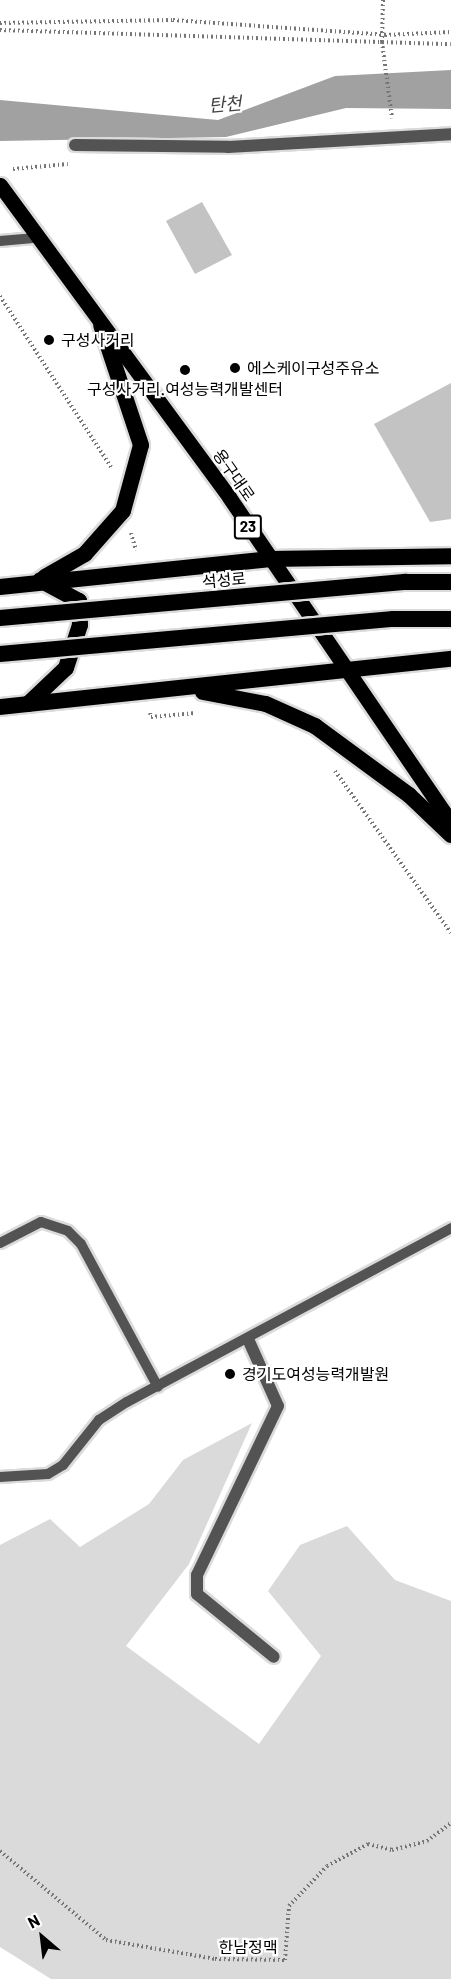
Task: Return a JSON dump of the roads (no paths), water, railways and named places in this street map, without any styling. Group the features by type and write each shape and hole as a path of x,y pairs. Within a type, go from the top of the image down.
{"highway":[{"path":"39,580 85,554 123,511 141,445 100,325"},
{"path":"0,586 39,580 268,559 451,556"},
{"path":"28,704 66,668 80,625 79,601 39,580"},
{"name":"석성로","path":"0,618 406,582 451,582"},
{"path":"0,654 393,619 451,619"},
{"path":"0,707 451,658"},
{"path":"148,690 212,692 266,704 315,726 409,795 451,835"}],"main road":[{"name":"용구대로","path":"0,185 347,670 451,822"}],"street":[{"path":"75,145 228,147 451,134"},
{"path":"248,1339 278,1406 197,1575 197,1594 274,1657"}],"lane":[{"path":"0,241 36,238"},
{"path":"0,715 28,704"},
{"path":"0,1242 41,1222 68,1231 81,1244 158,1387"},
{"path":"0,1477 25,1479 63,1465 99,1420 451,1227"}],"place":[{"name":"구성사거리","path":"49,340"},
{"name":"에스케이구성주유소","path":"235,368"},
{"name":"구성사거리.여성능력개발센터","path":"185,370"},
{"name":"경기도여성능력개발원","path":"230,1374"}],"water label":[{"name":"탄천","path":"225,104"}]}
